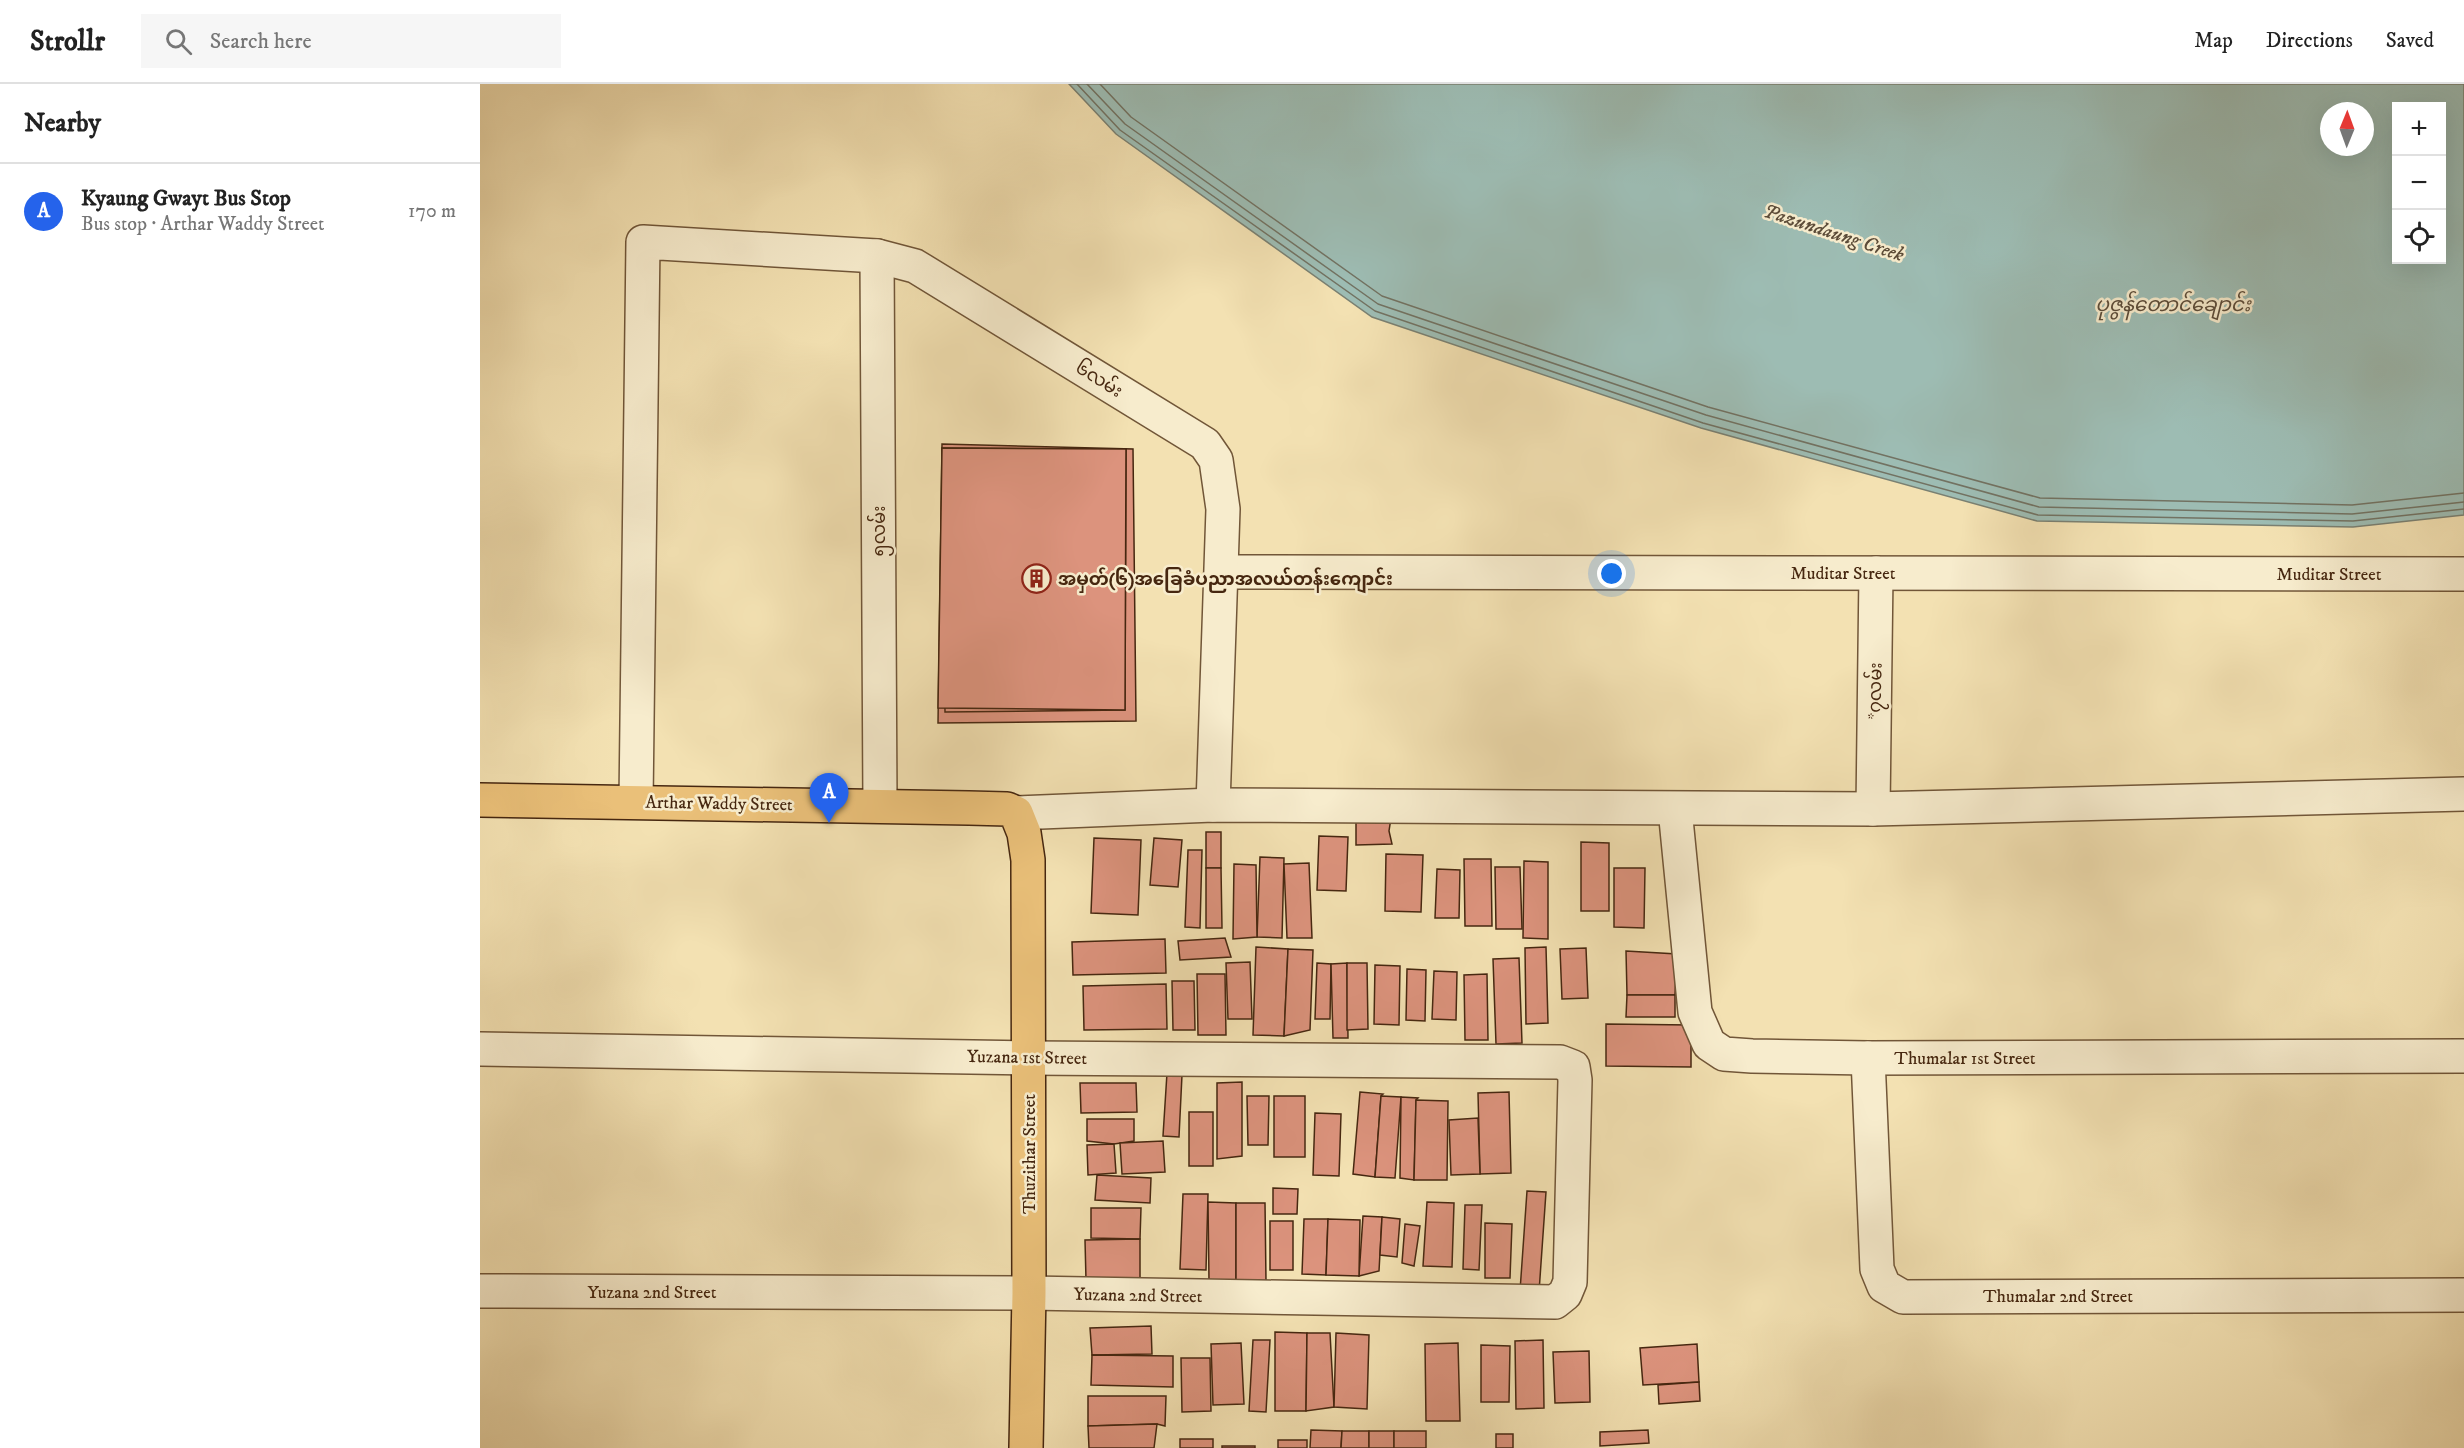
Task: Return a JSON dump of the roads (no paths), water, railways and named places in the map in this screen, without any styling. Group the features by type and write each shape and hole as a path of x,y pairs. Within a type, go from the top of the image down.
{"main road":[{"name":"Arthar Waddy Street","path":"480,800 880,806 998,809 1016,813"},
{"name":"Thuzithar Street","path":"1016,813 1024,832 1028,860 1029,1293 1026,1448"}],"street":[{"name":"၆လမ်း","path":"636,802 643,242 877,256 915,266 1205,444 1216,460 1223,509 1213,805"},
{"name":"၅လမ်း","path":"877,256 880,806"},
{"name":"Muditar Street","path":"1222,572 2464,574"},
{"name":"*၇လမ်း","path":"1873,809 1876,573"},
{"path":"1016,813 1213,805 1873,809 2464,794"},
{"name":"Thumalar 1st Street","path":"1676,809 1695,1012 1709,1044 1724,1054 1868,1058 2464,1056"},
{"name":"Yuzana 1st Street","path":"480,1049 1029,1058 1560,1062 1572,1067"},
{"name":"Thumalar 2nd Street","path":"1868,1058 1877,1269 1884,1286 1903,1297 2464,1295"},
{"name":"Yuzana 2nd Street","path":"480,1291 1029,1293 1555,1302 1565,1294 1570,1282 1575,1080 1572,1067"}],"water":[{"name":"ပုဇွန်တောင်ချောင်း","path":"1069,84 2464,84 2464,515 2353,527 2037,521 1701,428 1372,317 1116,134"}],"place":[{"name":"အမှတ်(၆)အခြေခံပညာအလယ်တန်းကျောင်း","path":"1037,579"},
{"name":"Kyaung Gwayt Bus Stop","path":"829,823"}],"water label":[{"name":"Pazundaung Creek","path":"1834,232"}]}
